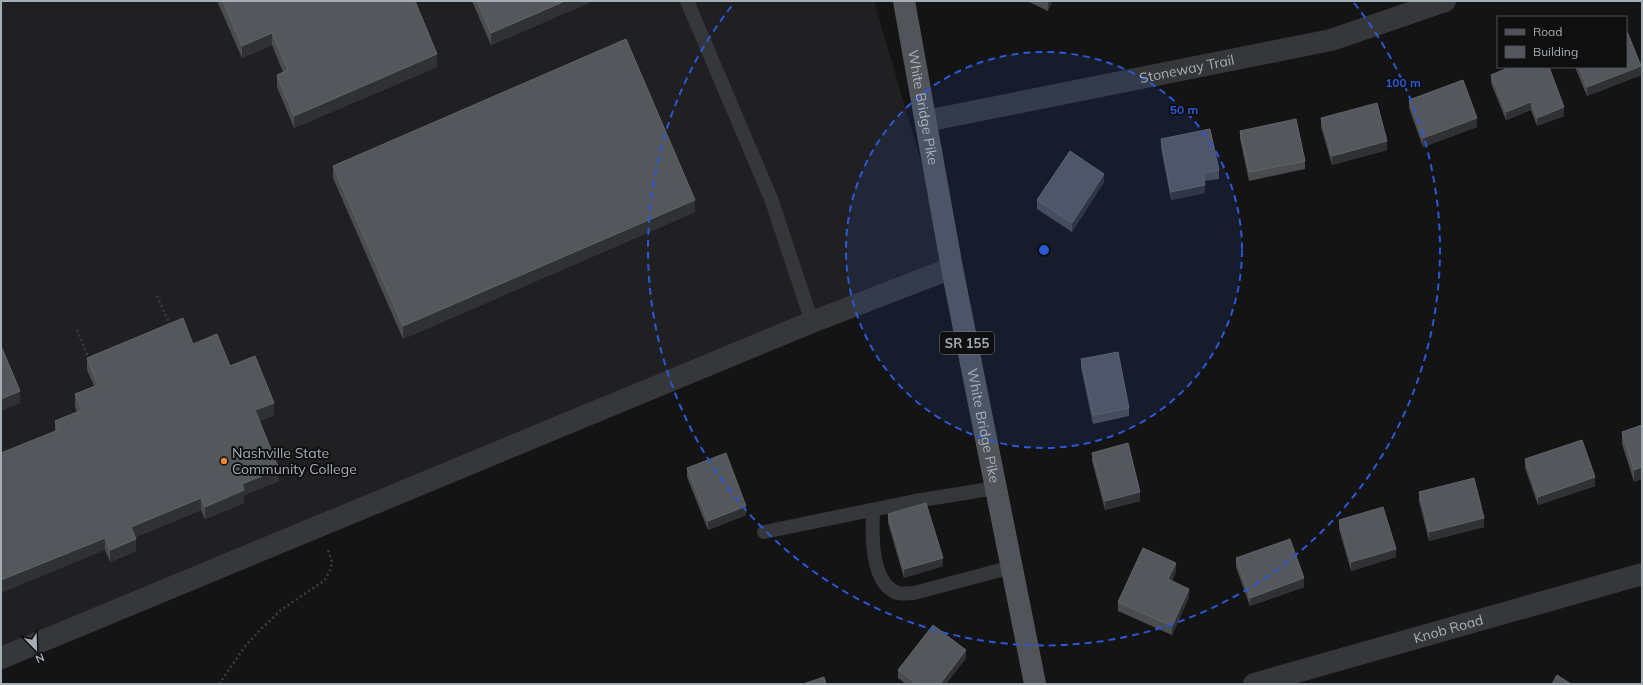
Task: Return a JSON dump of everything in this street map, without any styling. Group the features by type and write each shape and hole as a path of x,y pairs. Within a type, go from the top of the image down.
{"main road":[{"name":"White Bridge Pike","path":"904,1 952,268 1035,684"}],"street":[{"name":"Stoneway Trail","path":"926,121 1331,40 1445,1"},
{"path":"1,658 812,322 952,268"},
{"name":"Knob Road","path":"1254,684 1642,574"}],"lane":[{"path":"687,1 772,202 812,322"},
{"path":"764,532 873,510 996,488"},
{"path":"873,510 871,538 875,562 884,583 898,593 914,593 1012,567"}],"path":[{"path":"157,296 172,329"},
{"path":"77,330 91,363"},
{"path":"219,684 242,650 262,628 281,610 325,580 332,568 332,562 328,549"}],"shaded area":[{"name":"Nashville State Community College","path":"1,1 874,1 952,268 1,655"}],"building":[{"path":"223,1 415,1 437,54 294,116 277,75 288,70 272,33 242,46"},
{"path":"477,1 565,1 491,33"},
{"path":"1627,31 1641,66 1587,87 1579,68 1627,68"},
{"path":"626,39 695,200 403,326 333,166"},
{"path":"1508,68 1549,68 1564,107 1537,118 1531,102 1506,112 1491,75"},
{"path":"1463,80 1477,118 1423,138 1409,100"},
{"path":"1377,103 1387,141 1332,156 1321,118"},
{"path":"1296,119 1305,161 1249,172 1240,131"},
{"path":"1210,129 1219,170 1203,173 1205,185 1171,192 1161,139"},
{"path":"1070,151 1104,174 1072,223 1037,200"},
{"path":"183,318 193,344 217,334 230,366 255,356 274,403 255,410 279,469 242,484 244,490 205,507 201,498 131,527 136,539 110,550 105,538 1,580 1,453 58,430 55,421 82,410 75,394 98,385 87,358"},
{"path":"1,346 20,391 1,399"},
{"path":"1118,352 1129,408 1093,415 1081,359"},
{"path":"1642,425 1642,467 1634,470 1622,432"},
{"path":"1582,440 1595,477 1538,497 1525,459"},
{"path":"1128,443 1140,492 1105,501 1092,453"},
{"path":"726,453 746,506 708,521 687,468"},
{"path":"1474,478 1484,518 1429,532 1419,492"},
{"path":"926,503 943,558 904,569 888,514"},
{"path":"1383,507 1396,549 1351,562 1339,520"},
{"path":"1290,539 1304,578 1250,598 1236,558"},
{"path":"1143,548 1176,563 1168,579 1189,589 1172,626 1118,602"},
{"path":"933,625 966,650 940,684 917,684 898,670"},
{"path":"1557,675 1571,684 1552,684"},
{"path":"824,677 826,684 803,684"}],"place":[{"name":"Nashville State Community College","path":"224,461"}]}
